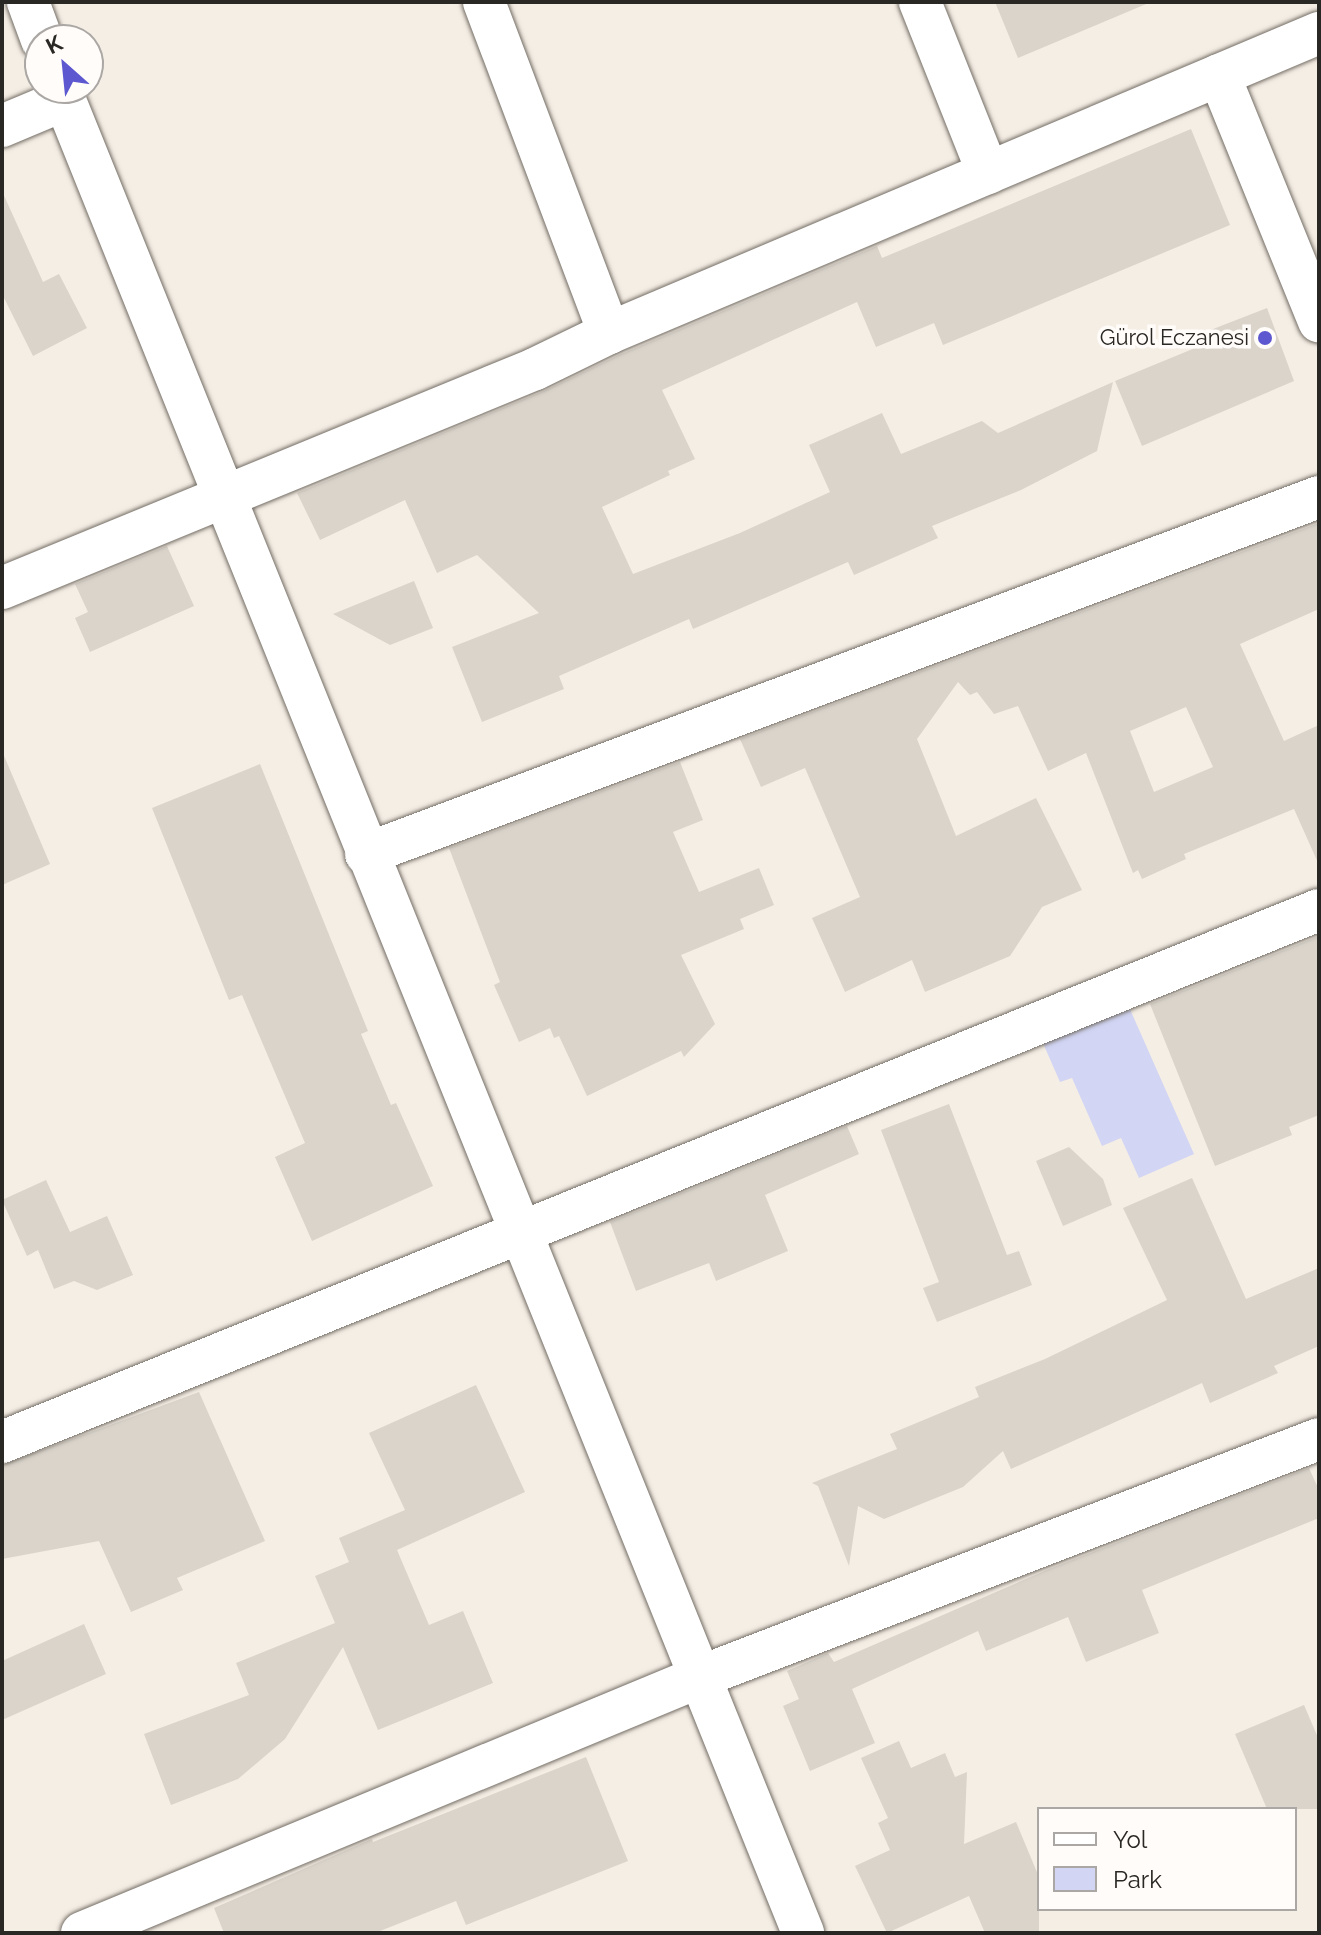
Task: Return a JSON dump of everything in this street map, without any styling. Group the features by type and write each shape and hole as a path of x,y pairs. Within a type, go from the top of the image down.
{"street":[{"path":"28,2 36,24"},
{"path":"484,2 609,333"},
{"path":"920,2 988,173"},
{"path":"2,588 535,369 609,333 1319,33"},
{"path":"1219,75 1319,321"},
{"path":"2,126 43,104"},
{"path":"66,104 697,1678 803,1933"},
{"path":"366,854 1319,497"},
{"path":"2,1442 1319,910"},
{"path":"82,1933 697,1678 1319,1439"}],"green space":[{"path":"1129,1007 1194,1154 1139,1178 1121,1138 1102,1146 1072,1078 1060,1082 1039,1034"}],"building":[{"path":"995,2 1151,2 1018,58"},
{"path":"1191,129 1230,225 943,345 934,323 876,347 857,302 662,390 695,459 668,471 670,475 602,507 633,574 740,533 830,492 809,445 882,413 901,454 982,421 998,433 1113,382 1097,451 1021,490 932,526 938,538 854,575 848,562 693,629 689,619 559,676 564,689 482,722 452,647 539,613 477,555 437,573 405,500 320,540 297,493 544,391 619,355 877,246 882,258"},
{"path":"2,191 43,282 59,274 87,328 33,356 2,294"},
{"path":"1267,308 1294,381 1142,446 1115,381 1212,341 1208,331"},
{"path":"1319,523 1319,609 1240,644 1284,741 1319,725 1319,865 1294,809 1184,854 1186,859 1142,879 1138,870 1133,873 1086,753 1048,771 1018,706 994,714 977,692 970,695 958,682 917,739 956,836 1036,798 1082,890 1042,907 1010,956 925,992 912,960 845,992 812,918 860,897 805,768 761,787 740,739","holes":["1186,707 1213,767 1154,792 1130,731"]},
{"path":"167,546 194,606 90,652 75,618 88,612 75,584"},
{"path":"414,581 433,628 390,645 333,614"},
{"path":"2,751 50,864 2,885"},
{"path":"680,762 703,820 673,832 699,892 759,868 774,905 740,919 744,929 681,955 715,1024 684,1057 681,1051 587,1096 559,1036 554,1038 550,1028 519,1042 494,985 500,982 449,848"},
{"path":"260,764 368,1031 361,1034 391,1105 396,1103 433,1186 312,1241 275,1157 305,1143 242,995 229,1000 152,808"},
{"path":"1319,936 1319,1115 1289,1127 1292,1135 1215,1166 1150,1004"},
{"path":"949,1104 1007,1255 1019,1251 1032,1285 937,1322 923,1288 939,1282 881,1130"},
{"path":"847,1126 859,1154 765,1195 788,1251 716,1281 709,1263 636,1291 610,1222"},
{"path":"1069,1147 1103,1179 1112,1205 1063,1226 1036,1161"},
{"path":"1192,1178 1246,1299 1319,1268 1319,1346 1274,1366 1278,1373 1210,1403 1202,1383 1011,1469 1003,1451 963,1487 884,1519 858,1506 849,1566 818,1486 812,1483 897,1449 890,1434 979,1397 975,1387 1045,1359 1167,1300 1123,1208"},
{"path":"46,1180 70,1232 107,1216 133,1275 97,1290 74,1281 54,1289 38,1250 27,1256 2,1200"},
{"path":"476,1385 525,1492 397,1550 429,1625 463,1611 493,1683 378,1730 343,1647 285,1739 238,1779 171,1805 144,1734 249,1695 236,1663 335,1623 315,1576 349,1562 339,1538 405,1510 369,1433"},
{"path":"199,1392 265,1541 177,1578 183,1590 131,1612 99,1541 2,1559 2,1465"},
{"path":"1309,1468 1319,1490 1319,1518 1142,1590 1159,1633 1086,1662 1068,1617 986,1651 978,1631 852,1689 875,1743 810,1771 783,1706 799,1699 787,1671 828,1653 834,1662 1049,1569"},
{"path":"84,1624 106,1674 2,1720 2,1661"},
{"path":"1304,1705 1319,1740 1319,1809 1266,1807 1235,1734"},
{"path":"899,1741 911,1768 945,1753 955,1777 967,1772 964,1844 1016,1822 1037,1872 1039,1933 985,1933 969,1896 887,1933 855,1866 890,1850 878,1823 888,1818 861,1758"},
{"path":"586,1757 628,1861 466,1925 456,1901 375,1933 224,1933 214,1908 372,1839 373,1842"}],"place":[{"name":"Gürol Eczanesi","path":"1265,338"}]}
